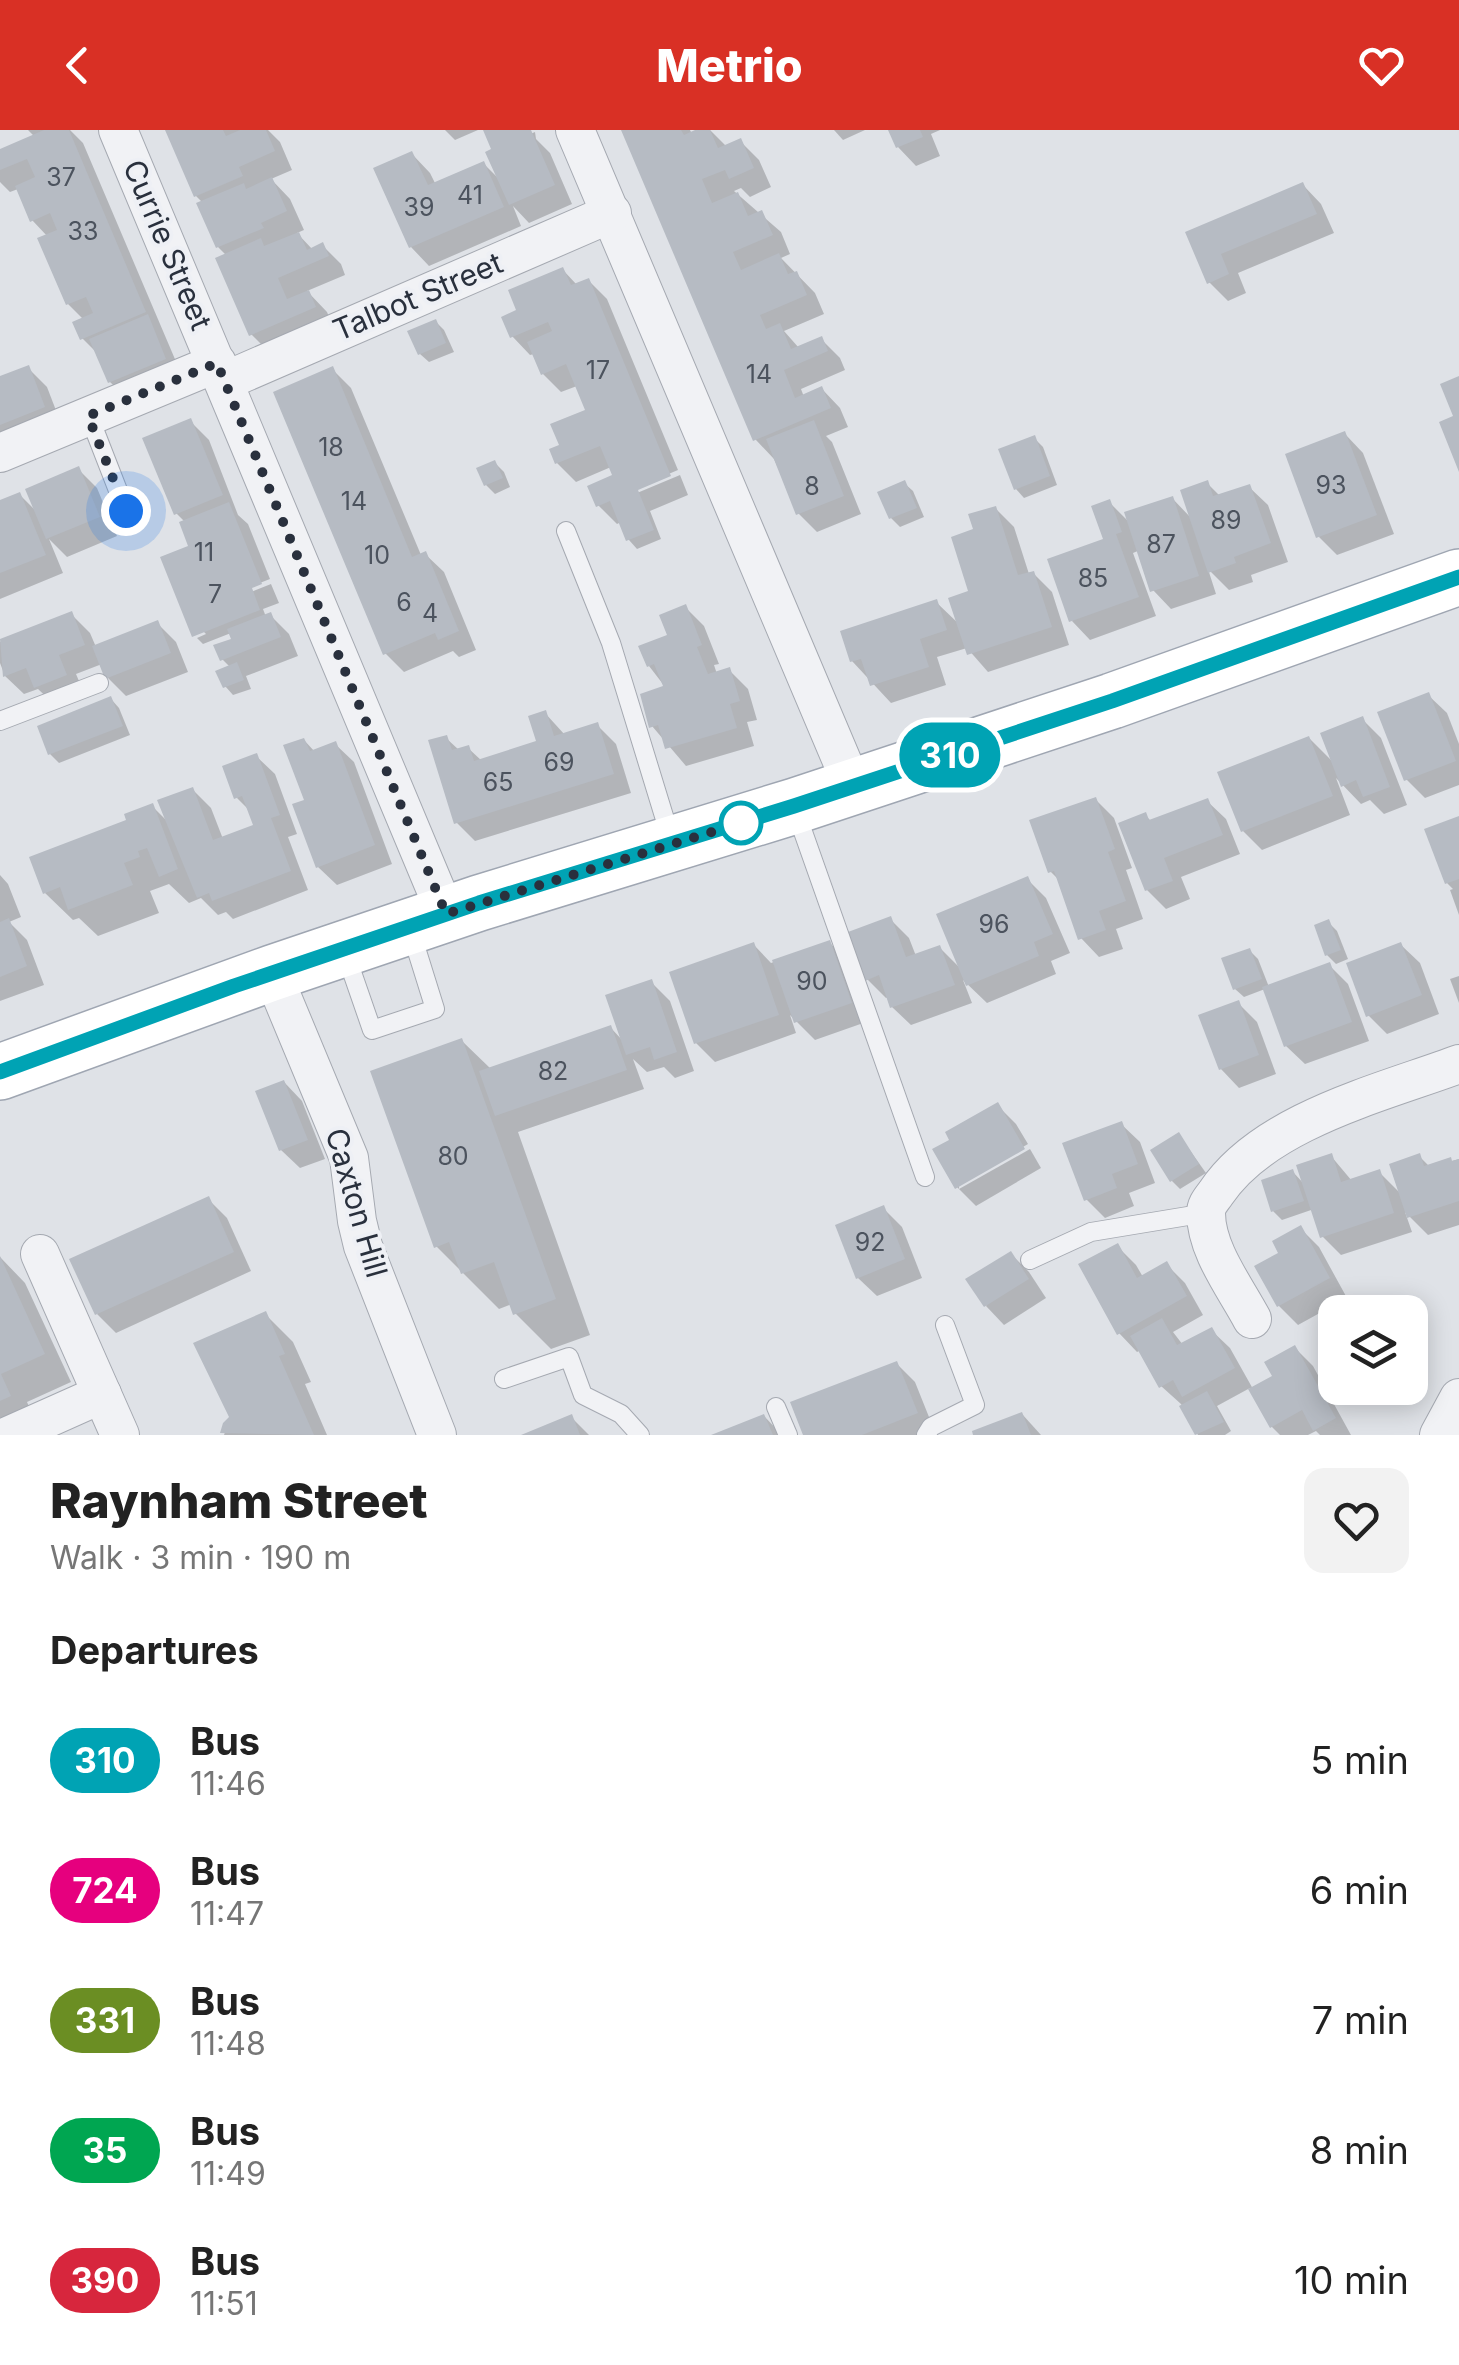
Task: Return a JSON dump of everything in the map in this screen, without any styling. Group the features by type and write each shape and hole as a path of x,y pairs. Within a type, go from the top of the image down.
{"main road":[{"path":"0,1072 343,949 853,787 1456,585"}],"street":[{"name":"Currie Street","path":"118,130 221,372 428,921"},
{"path":"575,130 853,787"},
{"name":"Talbot Street","path":"0,452 88,416 221,372 612,213"},
{"name":"Caxton Hill","path":"272,973 350,1158 364,1246 438,1435"},
{"path":"1252,1319 1208,1232 1206,1208 1228,1175 1288,1131 1328,1112 1459,1064"},
{"path":"40,1254 120,1435"},
{"path":"10,1435 102,1394"},
{"path":"1440,1435 1459,1398"}],"lane":[{"path":"88,416 126,511"},
{"path":"566,531 611,644 672,844"},
{"path":"0,720 99,682"},
{"path":"794,806 925,1177"},
{"path":"343,949 372,1030 435,1008 428,921"},
{"path":"1030,1260 1091,1232 1206,1214"},
{"path":"926,1435 931,1427 975,1405 944,1326"},
{"path":"504,1379 569,1356 583,1395 621,1414 640,1435"},
{"path":"776,1407 788,1435"}],"building":[{"path":"44,130 69,130 146,312 80,340 72,322 93,313 86,297 66,305 37,238 57,230 50,213 30,222 15,186 35,177 27,159 0,170 0,149"},
{"path":"165,130 223,130 226,136 240,130 266,130 275,151 239,167 243,176 194,197"},
{"path":"483,130 531,130 555,185 509,205 485,152 491,149"},
{"path":"621,130 681,130 684,135 710,130 718,148 741,138 754,168 729,179 725,170 702,179 712,203 738,192 748,216 762,210 773,235 733,252 741,270 779,253 788,274 797,271 807,295 760,315 766,329 780,323 791,349 822,336 828,351 784,370 795,398 822,386 831,408 753,441"},
{"path":"888,130 920,130 923,137 896,148"},
{"path":"412,151 428,185 484,161 504,207 409,248 373,168"},
{"path":"272,177 287,211 261,223 264,228 216,248 196,203 244,183 246,189"},
{"path":"1303,182 1317,214 1221,254 1229,274 1207,284 1185,232"},
{"path":"299,232 307,250 323,242 329,256 278,278 287,299 309,290 316,307 249,336 215,258 261,238 264,246"},
{"path":"563,267 571,285 589,278 671,476 638,490 654,530 626,541 610,501 596,507 587,486 612,475 600,446 555,464 549,449 559,445 550,424 585,410 566,364 541,375 527,342 552,331 548,322 510,338 501,317 516,310 508,290"},
{"path":"148,314 166,359 108,383 89,339"},
{"path":"436,319 446,343 418,355 407,331"},
{"path":"29,365 45,407 0,425 0,376"},
{"path":"333,366 412,557 426,551 459,631 438,640 435,633 383,655 273,392"},
{"path":"1459,376 1459,472 1439,422 1453,416 1440,384"},
{"path":"191,418 223,495 174,515 142,438"},
{"path":"814,420 844,496 796,515 766,439"},
{"path":"1345,431 1377,515 1316,538 1285,454"},
{"path":"1035,435 1050,476 1014,490 998,449"},
{"path":"495,460 503,478 484,486 476,468"},
{"path":"79,466 100,517 46,539 25,489"},
{"path":"905,480 917,508 889,519 877,492"},
{"path":"1208,480 1213,496 1250,484 1271,543 1234,557 1236,563 1208,573 1180,490"},
{"path":"20,492 46,555 0,573 0,500"},
{"path":"1173,496 1199,576 1150,592 1124,512"},
{"path":"1110,499 1122,532 1116,534 1139,597 1069,622 1047,559 1103,539 1091,506"},
{"path":"229,502 262,584 252,588 260,610 192,637 160,557 188,546 179,522"},
{"path":"996,506 1018,575 1034,571 1052,627 967,655 948,598 968,591 951,537 973,529 968,514"},
{"path":"937,599 947,630 920,639 929,667 870,686 861,659 850,662 840,631"},
{"path":"686,604 708,674 730,667 740,701 730,704 737,728 665,749 658,725 649,728 640,694 663,686 654,664 647,667 638,646 667,635 659,615"},
{"path":"72,611 85,645 59,655 67,675 34,688 26,668 3,677 0,639"},
{"path":"271,612 281,637 220,661 213,645 231,639 227,629"},
{"path":"158,620 171,653 105,679 92,646"},
{"path":"237,662 244,680 223,688 215,671"},
{"path":"1429,692 1456,761 1404,781 1377,712"},
{"path":"111,696 123,726 48,755 37,726"},
{"path":"546,710 554,736 598,722 614,774 454,824 428,740 447,735 452,750 469,745 474,761 536,741 528,716"},
{"path":"1363,716 1390,787 1363,797 1356,780 1341,787 1320,733"},
{"path":"1309,736 1333,796 1241,832 1217,772"},
{"path":"304,738 310,751 336,741 375,845 316,868 292,804 304,800 283,745"},
{"path":"257,753 280,815 271,818 291,871 212,901 209,893 197,898 157,800 193,787 213,840 253,825 242,796 234,799 222,766"},
{"path":"1096,797 1115,849 1108,852 1126,901 1099,911 1106,930 1078,940 1054,871 1048,873 1029,820"},
{"path":"1208,798 1223,835 1164,858 1173,881 1145,891 1118,823 1146,812 1149,820"},
{"path":"153,803 178,869 159,877 147,848 138,851 140,857 124,863 133,885 68,910 60,887 43,894 29,857 126,820 124,814"},
{"path":"1459,816 1459,879 1445,884 1424,829"},
{"path":"1028,876 1053,934 1034,942 1039,956 966,986 936,914"},
{"path":"891,916 906,957 940,945 955,985 890,1008 879,975 865,981 848,932"},
{"path":"9,918 27,966 0,977 0,922"},
{"path":"1329,919 1341,950 1325,956 1314,925"},
{"path":"830,940 852,1003 794,1023 772,960"},
{"path":"754,942 779,1015 694,1044 669,972"},
{"path":"1401,942 1422,995 1366,1017 1346,963"},
{"path":"1250,948 1262,979 1233,990 1221,958"},
{"path":"1330,962 1352,1022 1284,1047 1262,987"},
{"path":"652,979 677,1052 654,1060 650,1047 626,1055 605,995"},
{"path":"1239,1000 1259,1055 1219,1070 1198,1015"},
{"path":"611,1025 627,1070 495,1116 479,1071"},
{"path":"462,1038 556,1299 513,1315 494,1262 461,1274 449,1242 434,1248 370,1071"},
{"path":"284,1080 308,1140 279,1151 255,1091"},
{"path":"998,1102 1025,1149 955,1189 932,1149 949,1140 945,1132"},
{"path":"1122,1121 1138,1164 1112,1174 1117,1188 1084,1201 1062,1143"},
{"path":"1179,1132 1199,1164 1170,1182 1150,1150"},
{"path":"1332,1153 1341,1182 1380,1169 1394,1213 1320,1238 1296,1165"},
{"path":"1420,1153 1424,1166 1451,1157 1452,1161 1459,1159 1459,1201 1407,1218 1389,1164"},
{"path":"1293,1169 1304,1201 1271,1212 1261,1180"},
{"path":"209,1196 234,1252 95,1315 69,1259"},
{"path":"884,1205 905,1259 856,1279 835,1225"},
{"path":"1301,1225 1330,1278 1277,1307 1254,1266 1278,1253 1272,1241"},
{"path":"1118,1243 1137,1278 1167,1261 1187,1296 1117,1335 1078,1264"},
{"path":"1011,1251 1029,1279 984,1307 965,1279"},
{"path":"0,1256 45,1354 1,1374 11,1396 0,1401"},
{"path":"266,1311 285,1354 279,1356 314,1435 220,1433 229,1417 193,1343"},
{"path":"1162,1318 1177,1345 1212,1327 1235,1368 1182,1397 1173,1380 1159,1388 1130,1336"},
{"path":"1295,1345 1318,1386 1318,1405 1329,1405 1336,1418 1313,1431 1302,1410 1270,1428 1248,1389 1272,1376 1264,1362"},
{"path":"897,1361 918,1413 862,1435 803,1435 790,1402"},
{"path":"1207,1391 1224,1422 1195,1435 1179,1406"},
{"path":"1022,1412 1031,1435 973,1435 972,1431"},
{"path":"572,1414 580,1435 521,1435"},
{"path":"764,1414 773,1435 711,1435"}],"bus line":[{"name":"310","path":"0,1072 234,986 479,903 794,806 1112,701 1459,577"}],"route":[{"path":"126,511 88,416 217,363 446,914 741,823"}]}
